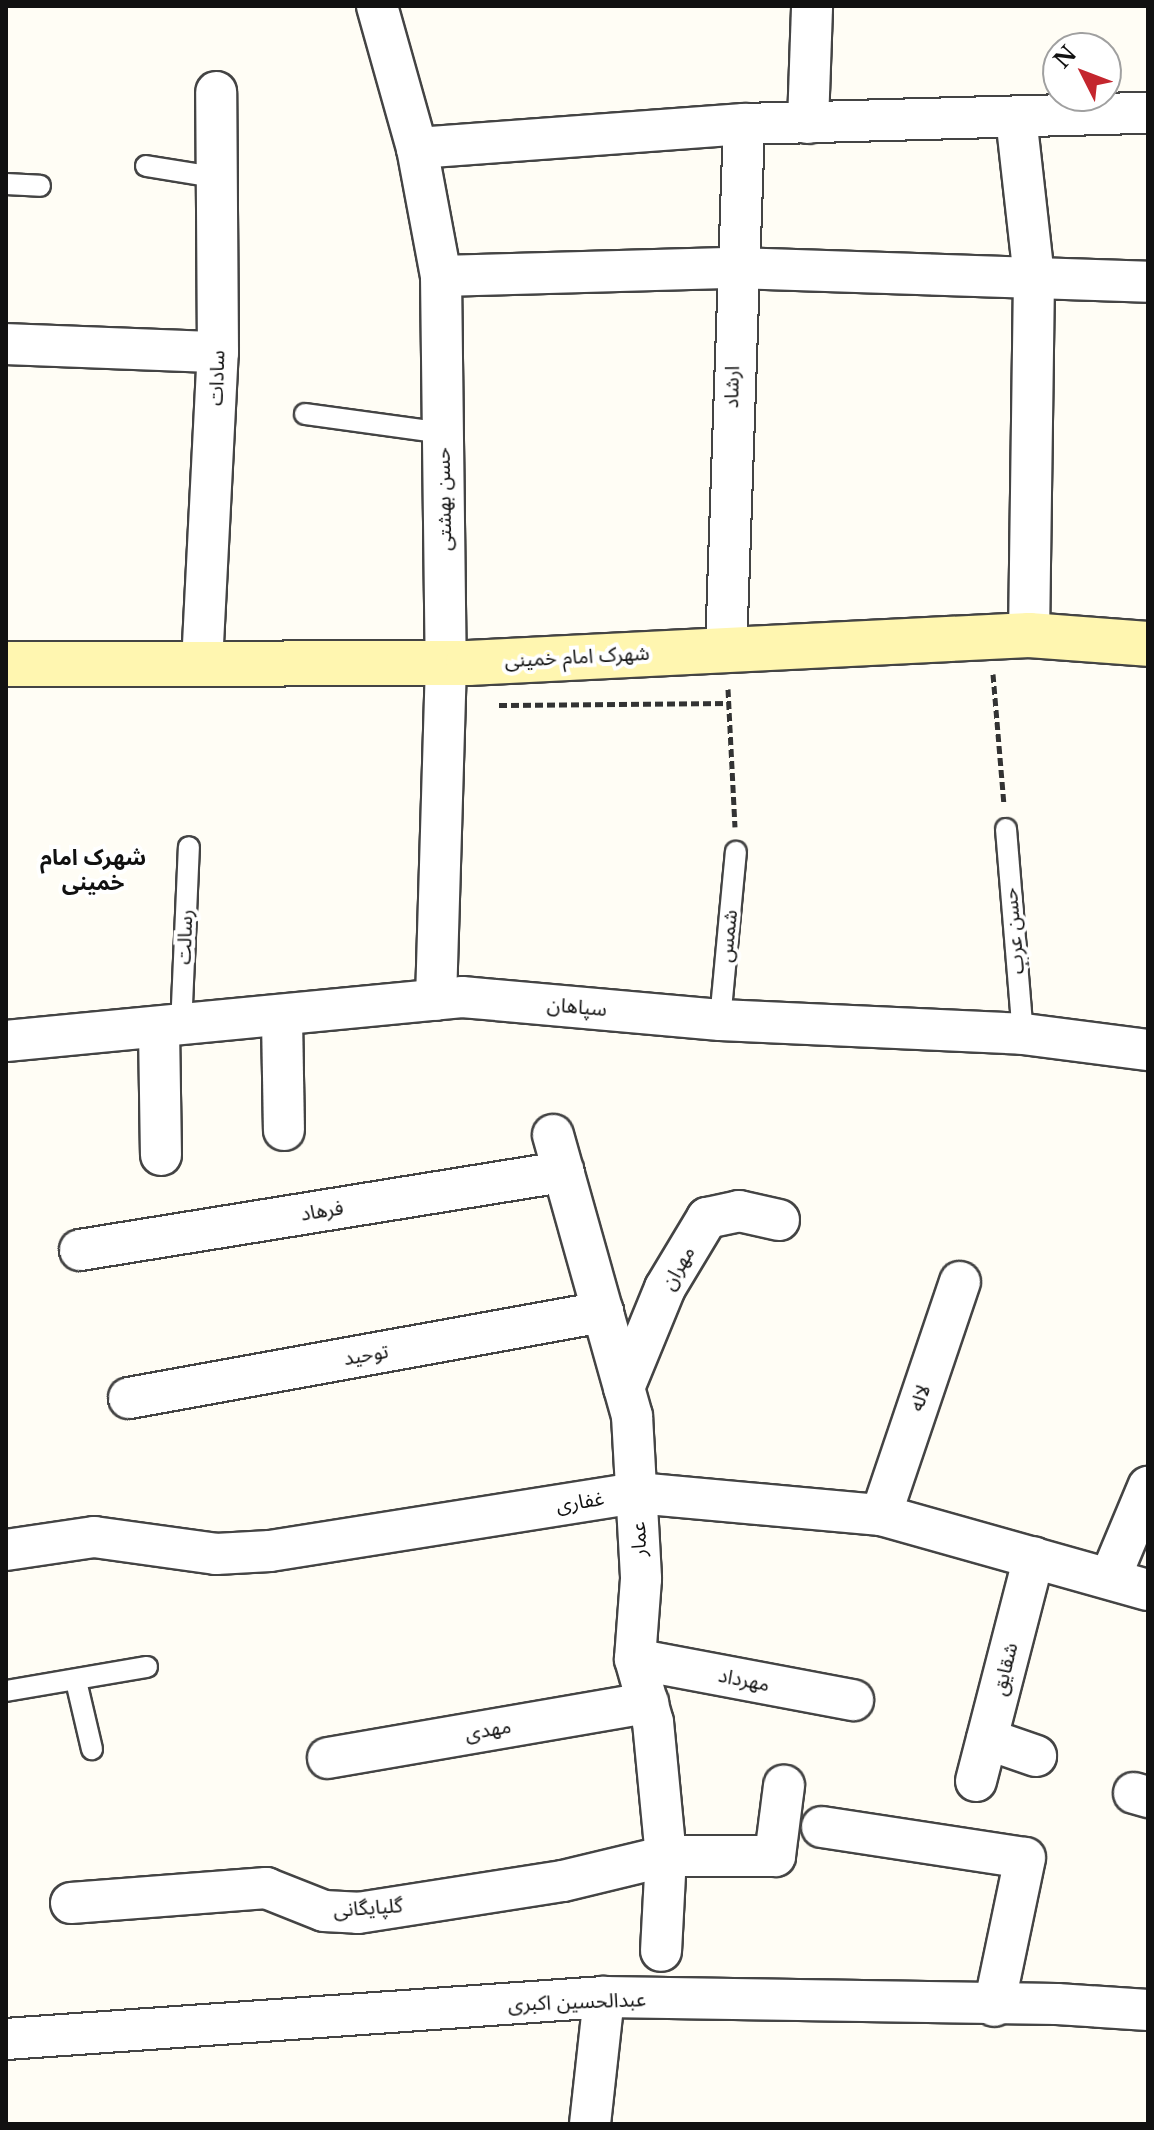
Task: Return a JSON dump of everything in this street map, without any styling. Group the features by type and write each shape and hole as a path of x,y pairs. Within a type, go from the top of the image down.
{"street":[{"name":"حسن بهشتی","path":"377,6 417,148 441,276 446,663 436,1000"},
{"path":"808,123 812,6"},
{"name":"سادات","path":"202,664 218,352 213,177 216,92"},
{"path":"417,148 744,124 1148,113"},
{"path":"1010,636 1034,278 1016,117"},
{"name":"ارشاد","path":"726,650 735,268 744,124"},
{"path":"441,276 735,268 1148,282"},
{"path":"6,344 218,352"},
{"name":"شهرک امام خمینی","path":"6,664 446,663 1010,636 1148,644"},
{"name":"سپاهان","path":"6,1041 170,1029 462,997 720,1020 1023,1034 1148,1050"},
{"path":"282,1018 284,1130"},
{"path":"161,1155 170,1029"},
{"name":"فرهاد","path":"80,1250 558,1154"},
{"name":"عمار","path":"558,1154 632,1416 641,1579 635,1659 648,1703 666,1856 661,1951"},
{"name":"مهران","path":"624,1388 665,1288 707,1218 739,1211 779,1220"},
{"name":"لاله","path":"881,1515 960,1282"},
{"name":"توحید","path":"129,1398 603,1312"},
{"path":"1110,1578 1148,1487"},
{"name":"غفاری","path":"6,1550 94,1537 216,1554 270,1551 637,1493 881,1515 1148,1590"},
{"name":"شقایق","path":"976,1781 1034,1557"},
{"name":"مهرداد","path":"635,1659 853,1700"},
{"name":"مهدی","path":"328,1758 648,1703"},
{"path":"987,1739 1036,1756"},
{"name":"گلپایگانی","path":"71,1903 266,1888 324,1911 358,1913 563,1881 666,1856 775,1856 784,1786"},
{"path":"822,1827 1025,1858 994,2006"},
{"path":"590,2124 604,1997"},
{"name":"عبدالحسین اکبری","path":"6,2039 604,1997 1148,2010"}],"lane":[{"path":"146,166 213,177"},
{"path":"6,184 40,186"},
{"path":"305,414 443,433"},
{"name":"حسن عرب","path":"1006,829 1023,1034"},
{"name":"رسالت","path":"170,1029 189,847"},
{"name":"شمس","path":"720,1020 736,852"},
{"path":"6,1691 147,1667"},
{"path":"76,1681 92,1749"}],"path":[{"path":"1006,829 1010,636"},
{"path":"726,650 736,852"}],"district":[{"name":"شهرک امام خمینی","path":"93,870"}]}
